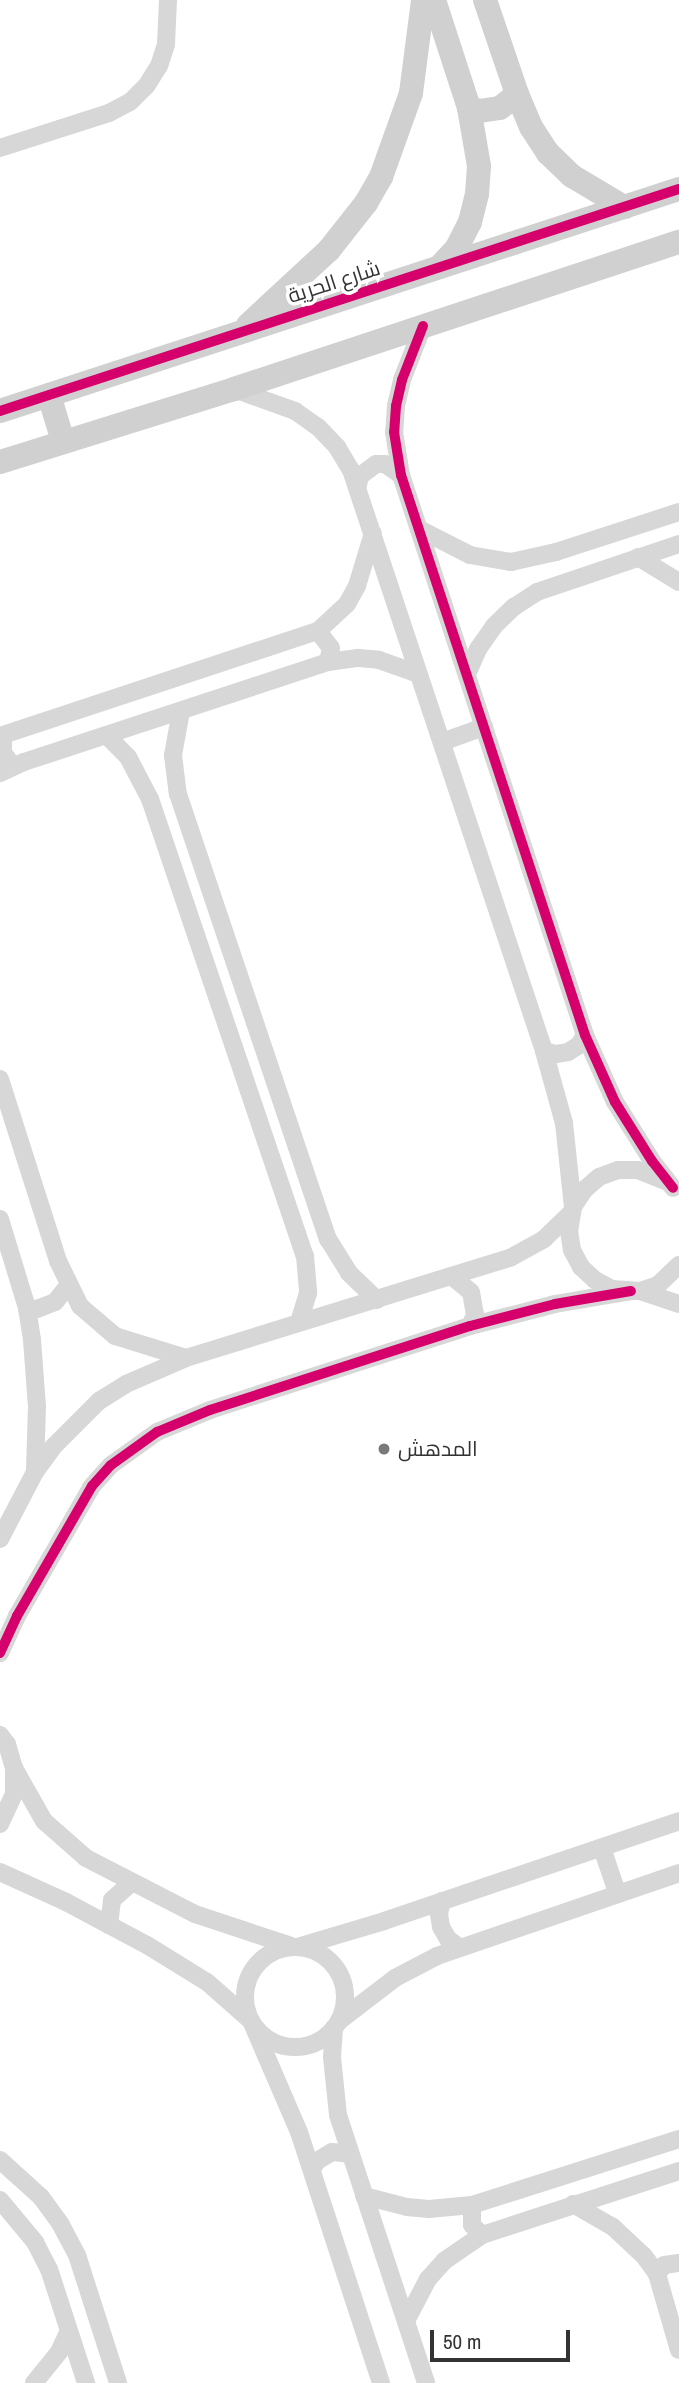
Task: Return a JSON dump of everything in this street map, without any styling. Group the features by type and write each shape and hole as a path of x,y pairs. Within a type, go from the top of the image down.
{"street":[{"path":"2,145 109,113 130,102 147,85 159,65 168,33 168,0"},
{"path":"240,332 329,250 366,203 381,177 394,150 411,93 423,0"},
{"path":"434,0 469,108 479,156 477,194 470,222 457,248 439,267"},
{"path":"485,0 517,94 531,127 548,153 572,176 624,207"},
{"path":"469,108 490,111 510,102 517,94"},
{"name":"شارع الحرية","path":"0,411 679,189"},
{"path":"0,462 234,389 679,242"},
{"path":"423,326 402,380 396,406 394,432 401,475 585,1035 615,1102 652,1161 676,1191"},
{"path":"234,389 295,411 318,427 337,446 358,485 544,1051 565,1133 572,1210 570,1241 581,1267 603,1285 636,1291 679,1304"},
{"path":"48,395 64,441"},
{"path":"358,485 360,476 376,464 386,464 401,475"},
{"path":"419,529 470,555 511,562 556,552 679,512"},
{"path":"373,533 357,586 347,604 318,631 1,736 7,769 328,662 358,658 379,660 419,674"},
{"path":"467,674 478,649 494,626 514,607 566,580 679,544"},
{"path":"556,552 556,568 566,580"},
{"path":"638,557 679,582"},
{"path":"318,631 331,648 328,662"},
{"path":"181,711 173,755 178,794 328,1239 349,1273 377,1300"},
{"path":"442,742 484,727"},
{"path":"106,735 128,757 150,799 305,1256 308,1293 299,1322"},
{"path":"544,1051 556,1054 568,1052 579,1045 585,1035"},
{"path":"0,1079 68,1286 88,1314 115,1336 186,1358"},
{"path":"0,1539 35,1472 61,1438 99,1401 126,1384 186,1358 453,1277 527,1250 559,1227 584,1190 599,1177 618,1170 638,1170 657,1176 676,1191"},
{"path":"0,1219 27,1308 36,1373 35,1472"},
{"path":"0,1653 8,1617 86,1494 111,1465 156,1432 210,1410 470,1326 555,1304 657,1285 679,1265"},
{"path":"453,1277 471,1292 475,1315 470,1326"},
{"path":"27,1308 37,1309 55,1302 68,1286"},
{"path":"2,1736 28,1798 64,1841 130,1884 226,1927 324,1956 342,1979 345,1993 337,2024 333,2086 350,2154 426,2383"},
{"path":"0,1824 13,1794 14,1768"},
{"path":"380,2383 312,2169 245,2003 251,1972 268,1955 442,1901 679,1821"},
{"path":"602,1848 617,1892"},
{"path":"0,1872 109,1924 190,1971 251,2021 262,2035 276,2044 292,2047 323,2039 337,2024 395,1978 459,1947 679,1873"},
{"path":"109,1924 112,1900 130,1884"},
{"path":"442,1901 442,1927 448,1939 459,1947"},
{"path":"364,2196 407,2207 429,2209 472,2205 679,2139"},
{"path":"312,2169 324,2156 332,2152 350,2154"},
{"path":"0,2160 41,2197 77,2255 118,2383"},
{"path":"406,2321 415,2299 444,2261 482,2235 679,2171"},
{"path":"0,2200 35,2242 49,2269 86,2383"},
{"path":"573,2204 630,2240 657,2274 679,2350"},
{"path":"472,2205 470,2218 482,2235"},
{"path":"657,2274 664,2265 679,2263"},
{"path":"34,2383 60,2352 69,2331"}],"cycle path":[{"path":"0,411 679,189"},
{"path":"423,326 402,380 396,406 394,432 401,475 585,1035 615,1102 652,1161 673,1188"},
{"path":"0,1653 17,1616 92,1486 111,1465 157,1432 210,1410 470,1326 555,1304 631,1291"}],"place":[{"name":"المدهش","path":"384,1449"}]}
